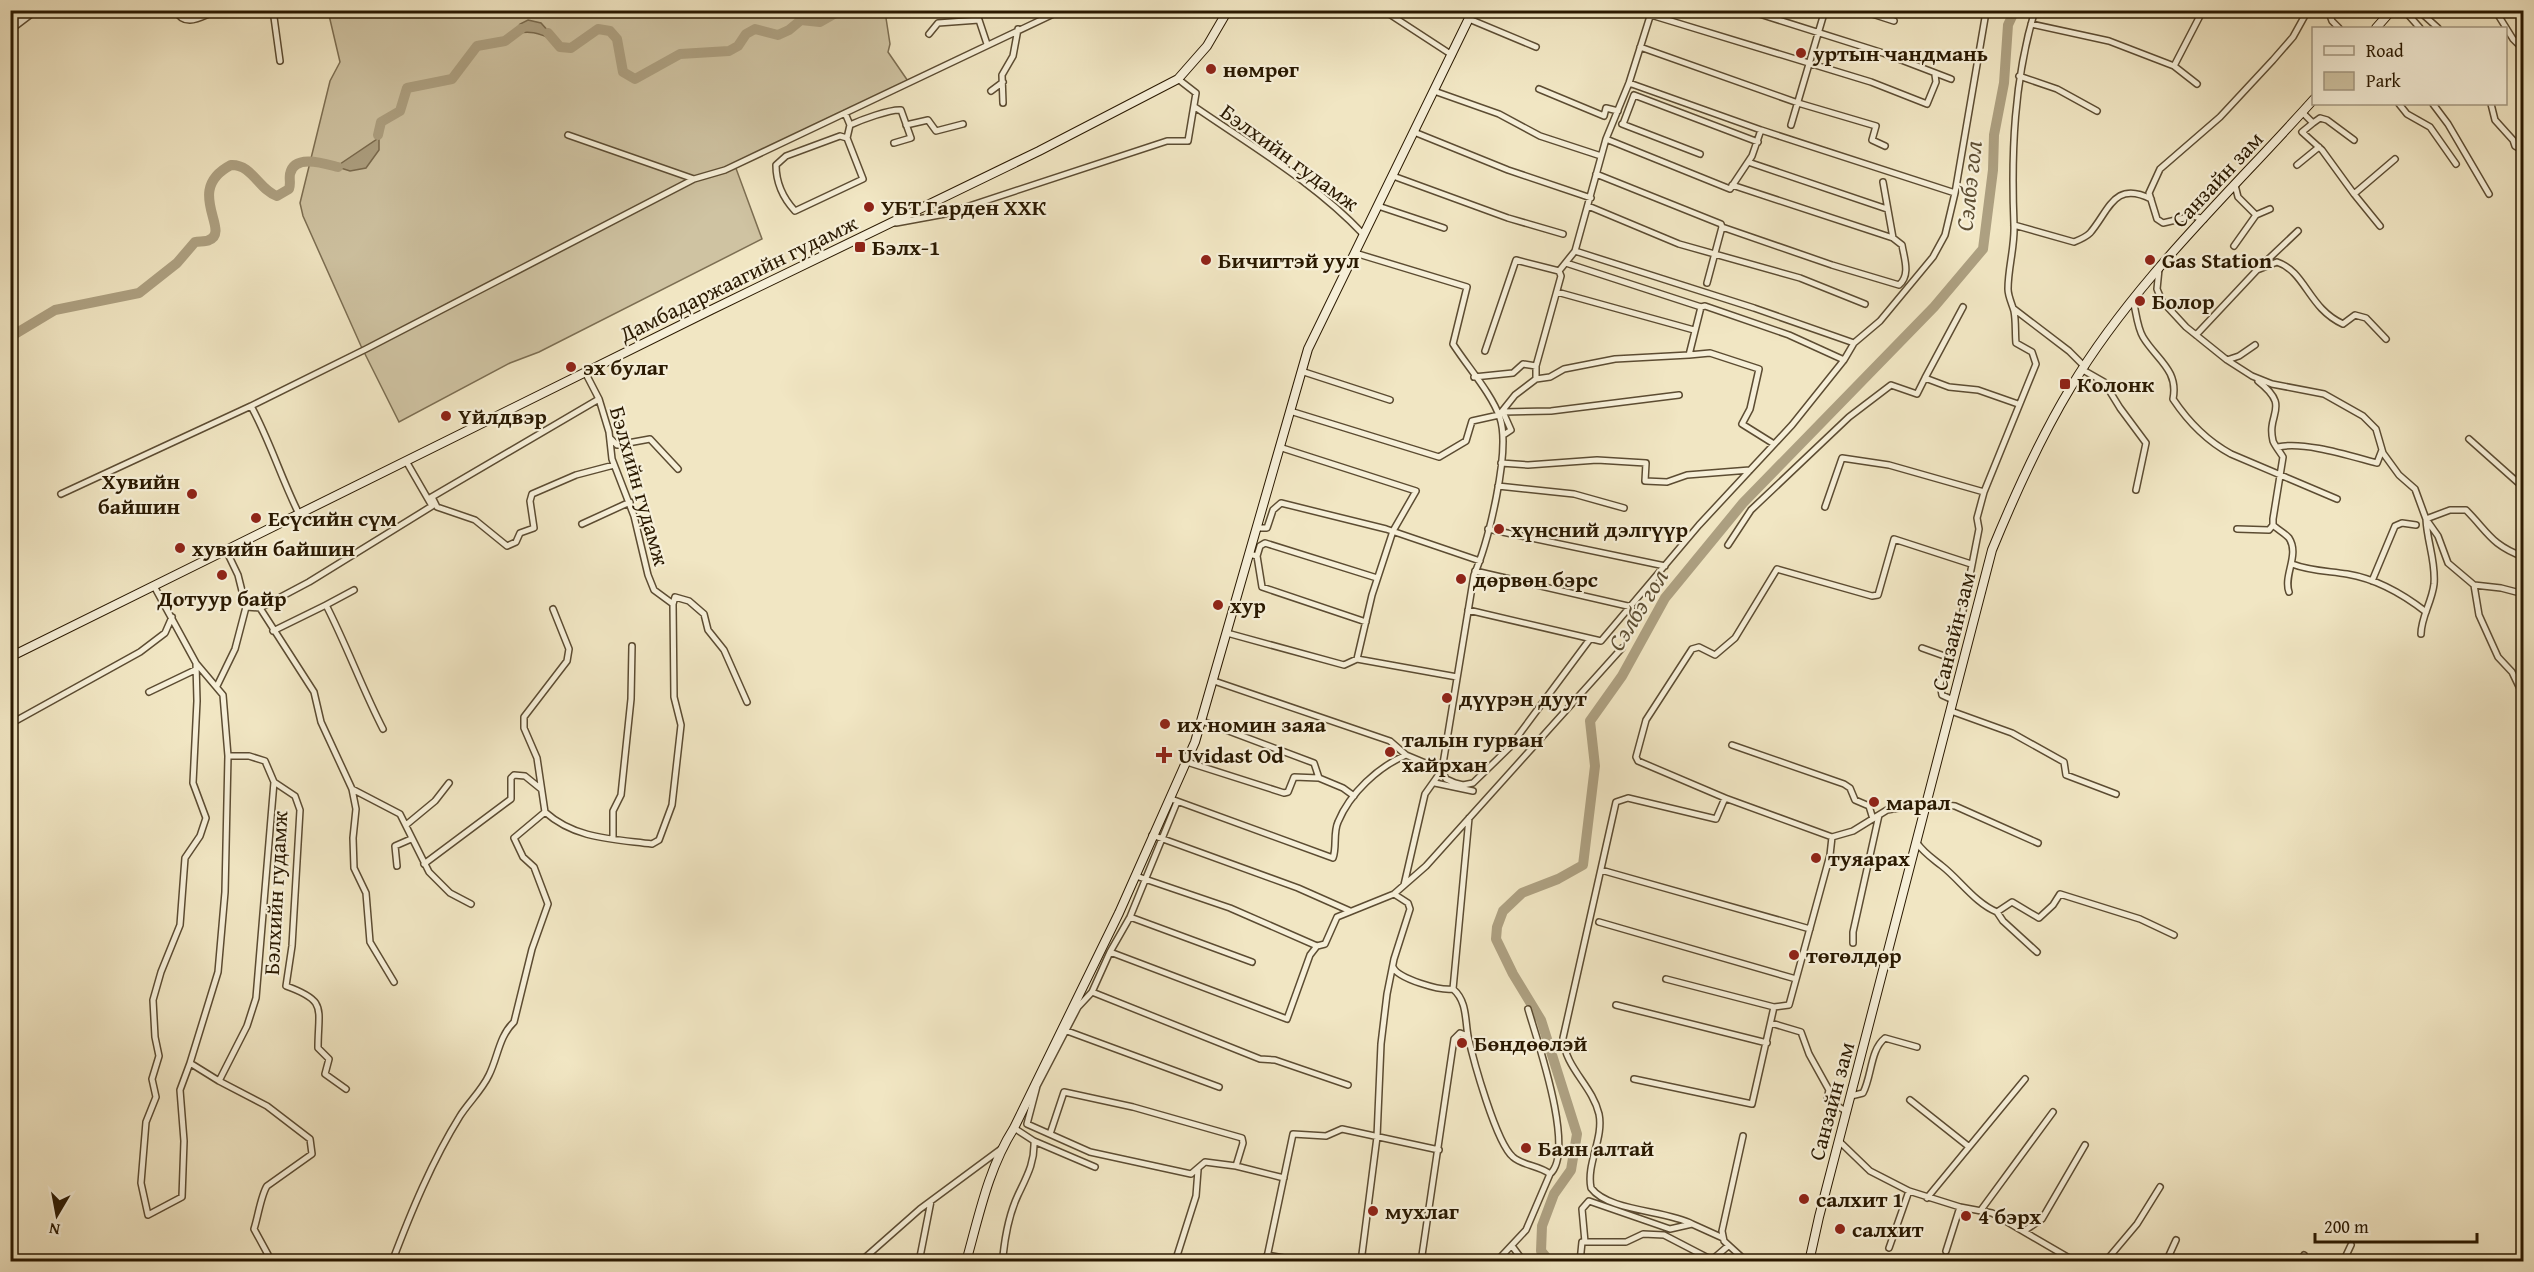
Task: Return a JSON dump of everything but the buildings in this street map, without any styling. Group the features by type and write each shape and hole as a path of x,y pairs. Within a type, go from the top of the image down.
{"main road":[{"name":"Дамбадаржаагийн гудамж","path":"10,657 585,372 1039,151 1178,79 1202,54 1227,10"},
{"path":"966,1262 989,1179 1001,1149 1035,1086 1136,876 1152,835 1174,800 1214,681 1308,349 1473,10"},
{"path":"2377,27 2392,10"},
{"name":"Санзайн зам","path":"1809,1262 1992,550 2032,460 2084,368 2159,268 2312,100"}],"street":[{"path":"10,29 35,10"},
{"path":"175,10 180,19 185,21 199,20 219,10"},
{"path":"273,10 280,61"},
{"path":"969,10 978,20 987,44"},
{"path":"61,494 251,406 694,179 725,170 1062,10"},
{"path":"1383,10 1452,56"},
{"path":"1747,10 1883,53 1930,70 1935,75 1951,79"},
{"path":"1791,125 1826,10"},
{"path":"1860,10 1894,21"},
{"path":"1953,700 1940,693 1940,684 1960,626 1979,529 1977,518 1984,492 2036,364 2036,358 2032,352 2016,343 2013,308 2008,290 2014,225 2012,210 2015,166 2013,144 2019,76 2035,10"},
{"path":"2174,66 2203,10"},
{"path":"2204,219 2193,216 2163,223 2157,219 2149,193 2160,169 2220,117 2243,93 2293,37 2308,10"},
{"path":"2328,10 2332,21 2338,27"},
{"path":"2404,10 2419,27"},
{"path":"2418,10 2437,27"},
{"path":"2495,10 2506,27"},
{"path":"1468,610 1569,632 1590,639 1604,640 1665,566 1774,444 1844,360 1854,342 1880,321 1933,256 1945,235 1955,193 1984,11"},
{"path":"1559,271 1575,251 1606,139 1629,83 1651,13 1809,65 1871,82 1927,104 1936,82 1935,75"},
{"path":"1469,19 1536,47"},
{"path":"930,34 938,23 978,20"},
{"path":"2031,24 2109,41 2174,66 2198,84"},
{"path":"1003,103 1002,75 1013,56 1018,29"},
{"path":"2507,29 2523,50"},
{"path":"1640,47 1798,103 1876,126 1872,140 1885,146"},
{"path":"2019,76 2057,89 2097,111"},
{"name":"Бэлхийн гудамж","path":"890,224 945,214 1167,141 1188,141 1196,93 1178,79"},
{"path":"991,91 1004,82"},
{"path":"1629,83 1955,193"},
{"path":"1539,89 1604,116 1606,108 1618,111"},
{"path":"1434,91 1499,114 1540,136 1601,156"},
{"path":"1623,124 1634,95 1758,142"},
{"path":"2400,105 2407,114 2436,133 2456,164"},
{"path":"2434,105 2448,124 2489,194"},
{"path":"2491,105 2496,120 2503,131 2523,152"},
{"name":"Бэлхийн гудамж","path":"1194,107 1306,183 1344,213 1364,234"},
{"path":"850,125 865,118 879,117 892,109 901,110 911,138 894,143"},
{"path":"845,112 850,125 847,138 863,179 795,211 782,192 776,177 776,165 786,156 840,136 847,138"},
{"path":"2302,112 2313,123"},
{"path":"2354,140 2327,120 2320,118 2302,132 2319,147 2380,226"},
{"path":"906,125 928,120 936,131 963,124"},
{"path":"1615,120 1700,154"},
{"path":"2436,133 2448,124"},
{"path":"1606,139 1726,189 1732,185 1748,162 1758,142 1761,129"},
{"path":"1414,132 1508,170 1591,198"},
{"path":"568,135 694,179"},
{"path":"2296,165 2319,147"},
{"path":"2354,194 2394,159"},
{"path":"1748,162 1887,210"},
{"path":"1596,174 1720,224 1722,227 1832,265 1899,285 1905,280 1907,273 1902,245 1893,238 1732,185"},
{"path":"1394,176 1508,218 1563,234"},
{"path":"1883,182 1893,238"},
{"path":"2235,185 2238,197 2256,215"},
{"path":"2014,225 2074,243 2090,234 2110,202 2129,193 2139,193 2151,199"},
{"path":"1378,206 1443,228"},
{"path":"1588,206 1679,244 1800,278 1865,304"},
{"path":"2234,246 2256,215 2270,209"},
{"path":"1707,283 1722,227"},
{"path":"2196,335 2257,270 2298,231"},
{"path":"1575,251 1854,342"},
{"path":"1355,253 1467,287 1454,344 1511,430 1505,434 1498,486 1476,571 1438,777 1425,794 1404,885"},
{"path":"1485,351 1516,260 1559,271 1562,276 1536,366 1536,379"},
{"path":"2257,270 2277,262 2286,265 2296,273 2312,299 2329,316 2343,324 2355,315 2366,318 2386,339"},
{"path":"1566,263 1789,335 1844,360"},
{"path":"2159,268 2157,289 2162,302 2196,335 2270,390 2275,399 2277,409 2273,441 2283,457 2273,525 2269,530 2237,529"},
{"path":"1679,300 1683,286"},
{"path":"1557,292 1694,330"},
{"path":"2133,300 2142,336 2166,366 2176,385 2173,399 2186,419 2216,446 2280,476 2337,499"},
{"path":"1689,355 1701,307"},
{"path":"1728,546 1751,510 1849,417 1891,385 1917,394 1963,307"},
{"path":"2013,308 2069,351 2084,368 2104,382 2146,443 2136,490"},
{"path":"2227,360 2240,356 2255,345"},
{"path":"1501,413 1515,394 1536,379 1550,377 1586,363 1710,353 1760,369 1750,409 1742,424 1774,444"},
{"path":"1474,377 1513,373 1523,364 1536,366"},
{"path":"1301,371 1390,400"},
{"name":"Бэлхийн гудамж","path":"585,372 599,399 614,465 630,502 654,590 673,604"},
{"path":"2252,376 2272,384 2324,394 2363,416 2376,429 2382,450 2399,475 2415,489 2426,519 2438,536 2448,563 2474,585 2501,588 2523,594"},
{"path":"1925,378 1949,387 1978,390 2018,404"},
{"path":"1290,411 1439,457 1466,441 1472,421 1501,413 1551,411 1679,394"},
{"name":"Бэлхийн гудамж","path":"260,608 309,582 432,506 430,498 599,399"},
{"path":"251,406 272,447 277,468 298,514"},
{"path":"609,437 617,445 650,439 678,469"},
{"path":"2469,439 2523,488"},
{"path":"2278,447 2288,445 2307,447 2377,463 2382,450"},
{"path":"1279,447 1416,491 1393,531 1377,578 1357,659"},
{"path":"1824,507 1842,458 1889,465 1984,492"},
{"path":"1501,463 1528,465 1597,460 1646,463 1645,481 1667,482 1687,475 1750,470"},
{"path":"406,461 437,507 475,520 507,546 516,542 520,533 534,528 532,494 576,475 614,465"},
{"path":"1498,486 1574,494 1624,508"},
{"path":"582,524 630,502"},
{"path":"1256,528 1267,528 1273,510 1281,503 1393,531 1479,561"},
{"path":"2426,519 2450,510 2466,510 2488,537 2504,549 2523,557"},
{"path":"2421,634 2421,624 2434,583 2434,559 2426,534 2426,519"},
{"path":"2372,581 2395,526 2402,523 2416,525"},
{"path":"2273,525 2289,538 2292,564 2287,585 2289,592"},
{"path":"1488,529 1665,566"},
{"path":"1971,564 1894,539 1878,595 1872,596 1780,568 1735,638 1719,653 1711,655 1695,647 1692,649 1646,720 1636,757 1725,798 1832,837 1853,831 1887,810 1927,803 1955,806 2038,843"},
{"path":"1366,622 1262,587 1257,556 1260,546 1265,543 1377,578"},
{"path":"217,686 235,649 246,607 238,575 226,550"},
{"path":"1249,554 1257,556"},
{"path":"2292,564 2304,568 2349,574 2391,587 2426,612"},
{"path":"1476,571 1632,607"},
{"path":"2474,585 2479,615 2498,657 2512,672 2523,697"},
{"path":"154,586 196,663 223,695 226,707 228,756 225,892 218,972 180,1090 184,1141 182,1197 148,1215 141,1183 146,1122 156,1098 152,1079 159,1056 155,1037 153,1000 161,972 180,925 185,858 200,836 206,818 193,783 197,701 196,663"},
{"path":"273,631 354,590"},
{"path":"553,609 569,648 567,661 524,717 524,728 537,758 545,812 559,824 582,834 656,843 672,805 681,725 674,698 673,604 675,597 690,601 704,614 708,630 724,650 747,702"},
{"path":"326,605 348,647 364,692 383,729"},
{"path":"246,607 260,608 314,692 321,722 352,789 356,809 353,838 354,868 366,893 370,942 394,982"},
{"path":"10,724 140,652 165,633 172,617"},
{"path":"1227,633 1344,666 1357,659 1457,677"},
{"path":"1438,777 1463,785 1473,783 1481,776 1509,748 1590,639"},
{"path":"613,839 613,811 621,795 631,699 632,646"},
{"path":"1136,876 1230,908 1317,946 1325,944 1337,917 1394,894 1426,866 1622,648"},
{"path":"1922,648 1950,658"},
{"path":"149,692 195,670"},
{"path":"1214,681 1390,741 1438,777 1473,791"},
{"path":"1951,711 1985,721 2021,737 2064,762 2066,775 2116,794"},
{"path":"1202,721 1314,763 1319,778"},
{"path":"1732,745 1844,784 1850,788 1855,800 1869,806 1873,819"},
{"path":"1284,1178 1236,1166 1205,1162 1191,1174 1090,1152 1027,1124 1035,1086 1067,1031 1078,1007 1092,992 1110,952 1130,917 1163,838 1174,800 1333,858 1337,847 1336,824 1354,796 1386,764 1406,755"},
{"name":"Бэлхийн гудамж","path":"219,1081 247,1026 256,998 274,783 265,761 249,756 228,756"},
{"path":"1187,762 1284,794 1288,792 1294,777 1319,778 1343,788 1354,796"},
{"path":"424,864 511,799 511,778 514,775 525,776 541,789"},
{"name":"Бэлхийн гудамж","path":"274,783 296,796 300,810 292,946 286,986 315,999 319,1005 318,1048 329,1059 325,1074 346,1089"},
{"path":"406,825 435,801 449,783"},
{"path":"352,789 400,814 424,864 450,893 471,904"},
{"path":"1725,798 1716,819 1628,798 1619,799 1611,822 1563,1038 1568,1058 1599,1113 1590,1185 1600,1197 1654,1215 1679,1218 1723,1238 1728,1246 1747,1262"},
{"path":"392,1262 411,1213 429,1176 460,1116 488,1077 506,1029 514,1022 532,949 548,904 534,867 523,857 514,838 545,812"},
{"path":"1853,943 1853,932 1879,815"},
{"path":"1469,816 1453,989 1463,1002 1468,1036 1487,1102 1508,1151 1519,1160 1539,1166 1550,1174"},
{"path":"1152,835 1298,888 1350,911"},
{"path":"1666,979 1774,1007 1789,1005 1830,855 1832,837"},
{"path":"397,866 395,846 411,839"},
{"path":"1917,843 1925,854 1942,866 1986,908 1997,912 2003,921 2037,952"},
{"path":"1601,870 1810,929"},
{"path":"1361,1262 1377,1137 1381,1044 1392,967 1410,905 1394,894"},
{"path":"1997,912 2012,902 2038,918 2053,905 2060,894 2140,919 2174,935"},
{"path":"1130,917 1252,962"},
{"path":"1599,922 1796,979"},
{"path":"1110,952 1287,1019 1310,955 1317,946"},
{"path":"1392,967 1402,977 1444,989 1453,989"},
{"path":"1092,992 1260,1059 1275,1060 1348,1085"},
{"path":"1616,1005 1767,1043"},
{"path":"1634,1079 1752,1104 1774,1007"},
{"path":"1496,1262 1500,1254 1512,1246 1526,1230 1550,1174 1558,1163 1557,1116 1527,1010"},
{"path":"1771,1023 1802,1032 1809,1054 1830,1090 1827,1099 1847,1112"},
{"path":"1067,1031 1219,1087"},
{"path":"1421,1262 1454,1039 1460,1033 1468,1036"},
{"path":"1851,1096 1863,1093 1869,1082 1878,1044 1885,1038 1917,1047"},
{"path":"190,1063 267,1106 310,1139 312,1154 262,1192 261,1208 254,1228 272,1262"},
{"path":"1928,1198 1968,1146 2025,1079"},
{"path":"1050,1134 1064,1092 1133,1107 1242,1138 1243,1143 1236,1166"},
{"path":"1910,1100 1968,1146"},
{"path":"1981,1210 2053,1112"},
{"path":"1014,1128 1034,1141 1095,1167"},
{"path":"1307,1262 1266,1258 1293,1134 1326,1136 1334,1130 1342,1129 1439,1150"},
{"path":"1723,1238 1743,1136"},
{"path":"1003,1256 1018,1194 1027,1181 1035,1154 1034,1141"},
{"path":"1839,1141 1870,1171 1909,1191 1960,1207 1981,1210 2024,1231 2076,1262"},
{"path":"2024,1231 2042,1219 2085,1145"},
{"path":"860,1262 931,1201 1001,1149"},
{"path":"1175,1262 1196,1196 1198,1170"},
{"path":"2105,1262 2137,1224 2160,1187"},
{"path":"1889,1248 1909,1191"},
{"path":"919,1262 931,1201"},
{"path":"1585,1242 1582,1209 1589,1201 1670,1229 1692,1224"},
{"path":"1946,1251 1960,1207"},
{"path":"1580,1262 1581,1242 1626,1242 1643,1234 1664,1235 1714,1260 1728,1246"},
{"path":"2166,1262 2176,1240"},
{"path":"2343,1262 2351,1245"},
{"path":"1512,1246 1524,1262"}],"green space":[{"path":"328,11 902,11 886,18 890,44 888,52 910,84 734,163 762,239 539,352 510,363 399,422 361,346 303,216 300,203 330,81 340,62"}],"shaded area":[{"path":"528,20 541,23 558,42 530,32 523,32 511,38 520,24"},
{"path":"379,123 379,150 366,168 350,171 325,163 337,166 377,139"}],"waterway":[{"path":"548,33 560,47 571,48 598,29 610,31 617,39 623,72 635,79 680,54 729,51 738,46 746,34 755,29 778,35 789,30 801,20 820,22 841,10"},
{"name":"Сэлбэ гол","path":"1550,1262 1541,1251 1542,1226 1554,1194 1571,1170 1577,1134 1541,1020 1513,974 1496,939 1497,927 1503,911 1522,893 1558,879 1583,865 1595,766 1590,721 1622,676 1665,598 1743,503 1934,307 1983,249 1993,170 1994,135 2004,83 2008,25 2015,10"},
{"path":"378,135 381,122 400,111 407,88 452,79 477,46 505,41 521,29"},
{"path":"10,337 55,310 139,293 177,263 195,242 209,240 215,235 209,197 211,186 217,175 231,165 245,169 277,196 289,189 290,174 298,164 319,162 338,167"}],"place":[{"name":"уртын чандмань","path":"1801,53"},
{"name":"нөмрөг","path":"1211,69"},
{"name":"УБТ Гарден ХХК","path":"869,207"},
{"name":"Бэлх-1","path":"860,247"},
{"name":"Бичигтэй уул","path":"1206,260"},
{"name":"Gas Station","path":"2150,260"},
{"name":"Болор","path":"2140,301"},
{"name":"эх булаг","path":"571,367"},
{"name":"Колонк","path":"2065,384"},
{"name":"Үйлдвэр","path":"446,416"},
{"name":"Хувийн байшин","path":"192,494"},
{"name":"Есүсийн сүм","path":"256,518"},
{"name":"хүнсний дэлгүүр","path":"1499,529"},
{"name":"хувийн байшин","path":"180,548"},
{"name":"Дотуур байр","path":"222,575"},
{"name":"дөрвөн бэрс","path":"1461,579"},
{"name":"хур","path":"1218,605"},
{"name":"дүүрэн дуут","path":"1447,698"},
{"name":"их номин заяа","path":"1165,724"},
{"name":"талын гурван хайрхан","path":"1390,752"},
{"name":"Uvidast Od","path":"1164,755"},
{"name":"марал","path":"1874,802"},
{"name":"туяарах","path":"1816,858"},
{"name":"төгөлдөр","path":"1794,955"},
{"name":"Бөндөөлэй","path":"1462,1043"},
{"name":"Баян алтай","path":"1526,1148"},
{"name":"салхит 1","path":"1804,1199"},
{"name":"мухлаг","path":"1373,1211"},
{"name":"4 бэрх","path":"1966,1216"},
{"name":"салхит","path":"1840,1229"}]}
